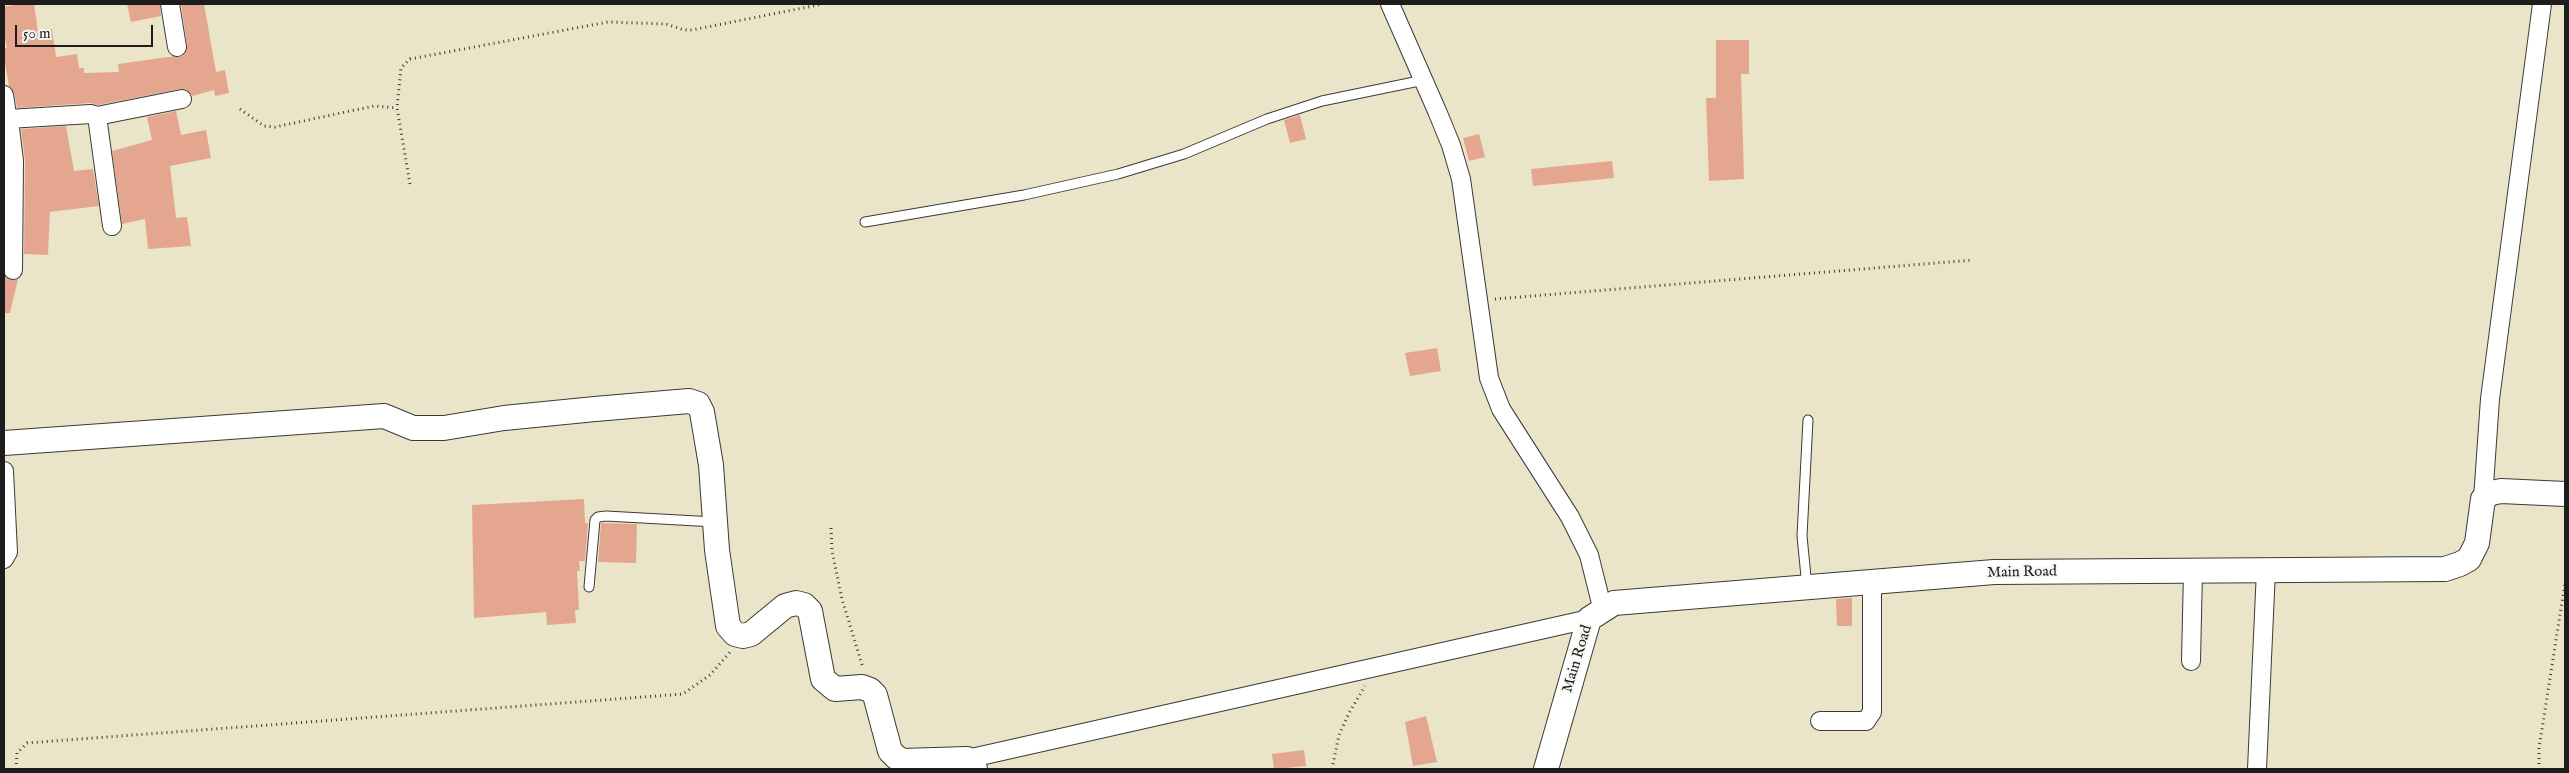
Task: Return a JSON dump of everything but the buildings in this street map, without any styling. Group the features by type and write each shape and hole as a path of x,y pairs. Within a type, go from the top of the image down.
{"street":[{"path":"170,4 177,46"},
{"path":"4,443 384,416 413,428 444,428 504,418 689,401 698,404 702,412 711,465 715,522 728,626 735,634 743,636 751,634 785,606 796,603 804,605 810,611 823,680 835,689 862,687 870,690 874,695 890,751 902,761 971,764 1596,615 1589,554 1574,525 1501,409 1488,378 1460,179 1451,145 1390,4"},
{"path":"2483,499 2490,398 2542,4"},
{"path":"4,96 14,161 13,270"},
{"path":"7,125 91,114 97,116 182,99"},
{"path":"97,116 112,226"},
{"path":"4,471 8,552 4,559"},
{"path":"2483,499 2491,493 2501,491 2565,494"},
{"name":"Main Road","path":"1546,769 1596,615 1614,603 1994,572 2445,569 2469,559 2477,542 2483,499"},
{"path":"2257,769 2266,570"},
{"path":"2191,661 2193,571"},
{"path":"1820,721 1866,721 1872,712 1872,582"}],"lane":[{"path":"865,222 1024,195 1118,174 1184,154 1267,119 1322,102 1424,80"},
{"path":"1807,588 1802,536 1808,420"},
{"path":"589,587 595,520 598,518 606,516 715,522"}],"path":[{"path":"410,184 397,108 401,68 410,60 608,22 666,24 684,30 692,30 823,4"},
{"path":"240,108 264,126 275,128 374,106 397,108"},
{"path":"1478,300 1973,260"},
{"path":"831,528 832,551 842,599 851,634 870,690"},
{"path":"2539,769 2539,748 2565,582"},
{"path":"16,769 17,753 27,743 683,694 710,675 743,636"},
{"path":"1332,769 1339,735 1349,713 1377,667"}]}
